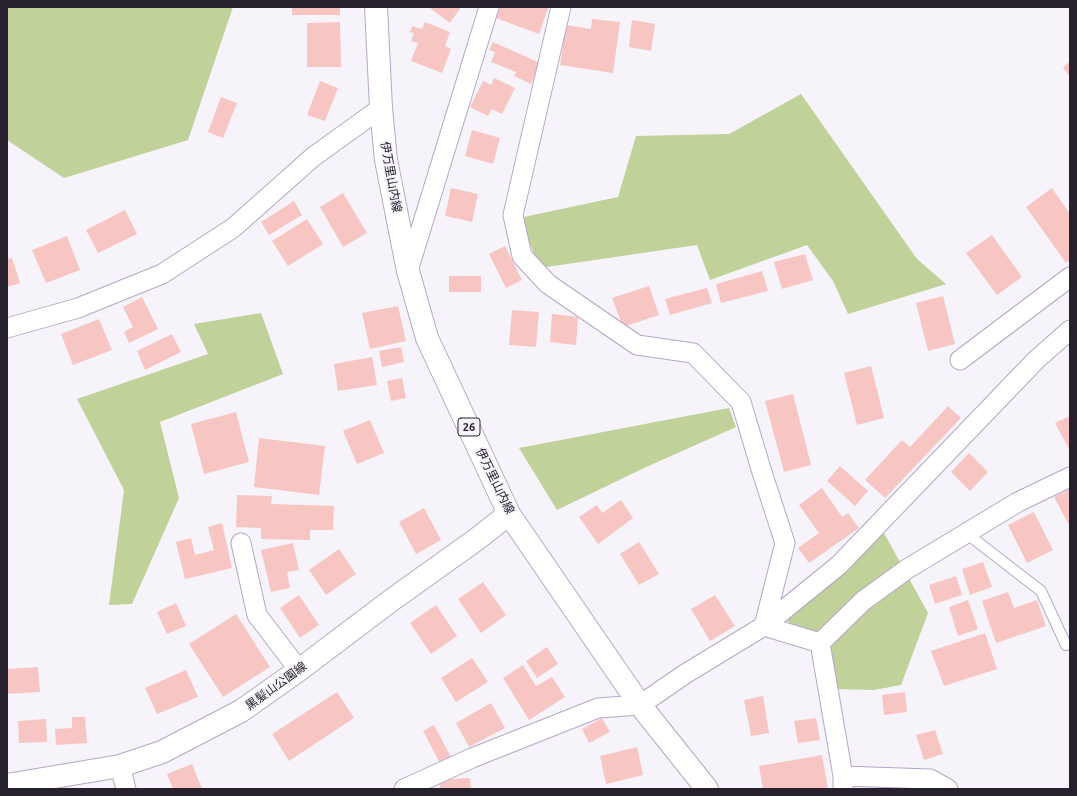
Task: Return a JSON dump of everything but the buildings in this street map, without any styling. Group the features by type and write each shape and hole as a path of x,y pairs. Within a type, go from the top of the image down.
{"main road":[{"name":"伊万里山内線","path":"376,7 381,108 386,160 408,271 427,338 509,514 640,705 707,789"},
{"name":"黒髪山公園線","path":"7,785 120,766 162,752 241,711 299,670 509,514"}],"street":[{"path":"408,271 489,7"},
{"path":"561,7 513,215 522,256 548,284 637,345 693,353 741,402 785,543 764,626"},
{"path":"7,328 78,308 162,274 233,228 313,157 381,108"},
{"path":"960,360 1070,277"},
{"path":"404,789 472,758 598,708 640,705 685,674 764,626 839,565 1036,360 1070,330"},
{"path":"820,643 863,601 907,569 1018,502 1070,478"},
{"path":"241,543 257,615 299,670"},
{"path":"764,626 820,643"},
{"path":"820,643 843,783 930,779 948,789"},
{"path":"120,766 126,789"}],"lane":[{"path":"966,533 1041,591 1066,645"}],"green space":[{"path":"7,7 233,7 188,140 64,178 7,140"},
{"path":"801,94 917,259 946,284 848,314 833,281 807,245 710,280 697,245 540,268 519,218 618,197 636,136 729,134"},
{"path":"261,313 283,374 160,422 179,498 132,604 109,605 124,490 77,399 208,354 194,324"},
{"path":"729,408 736,427 644,468 557,510 519,448"},
{"path":"884,533 928,613 901,685 874,690 834,689 828,647 787,621"}]}
